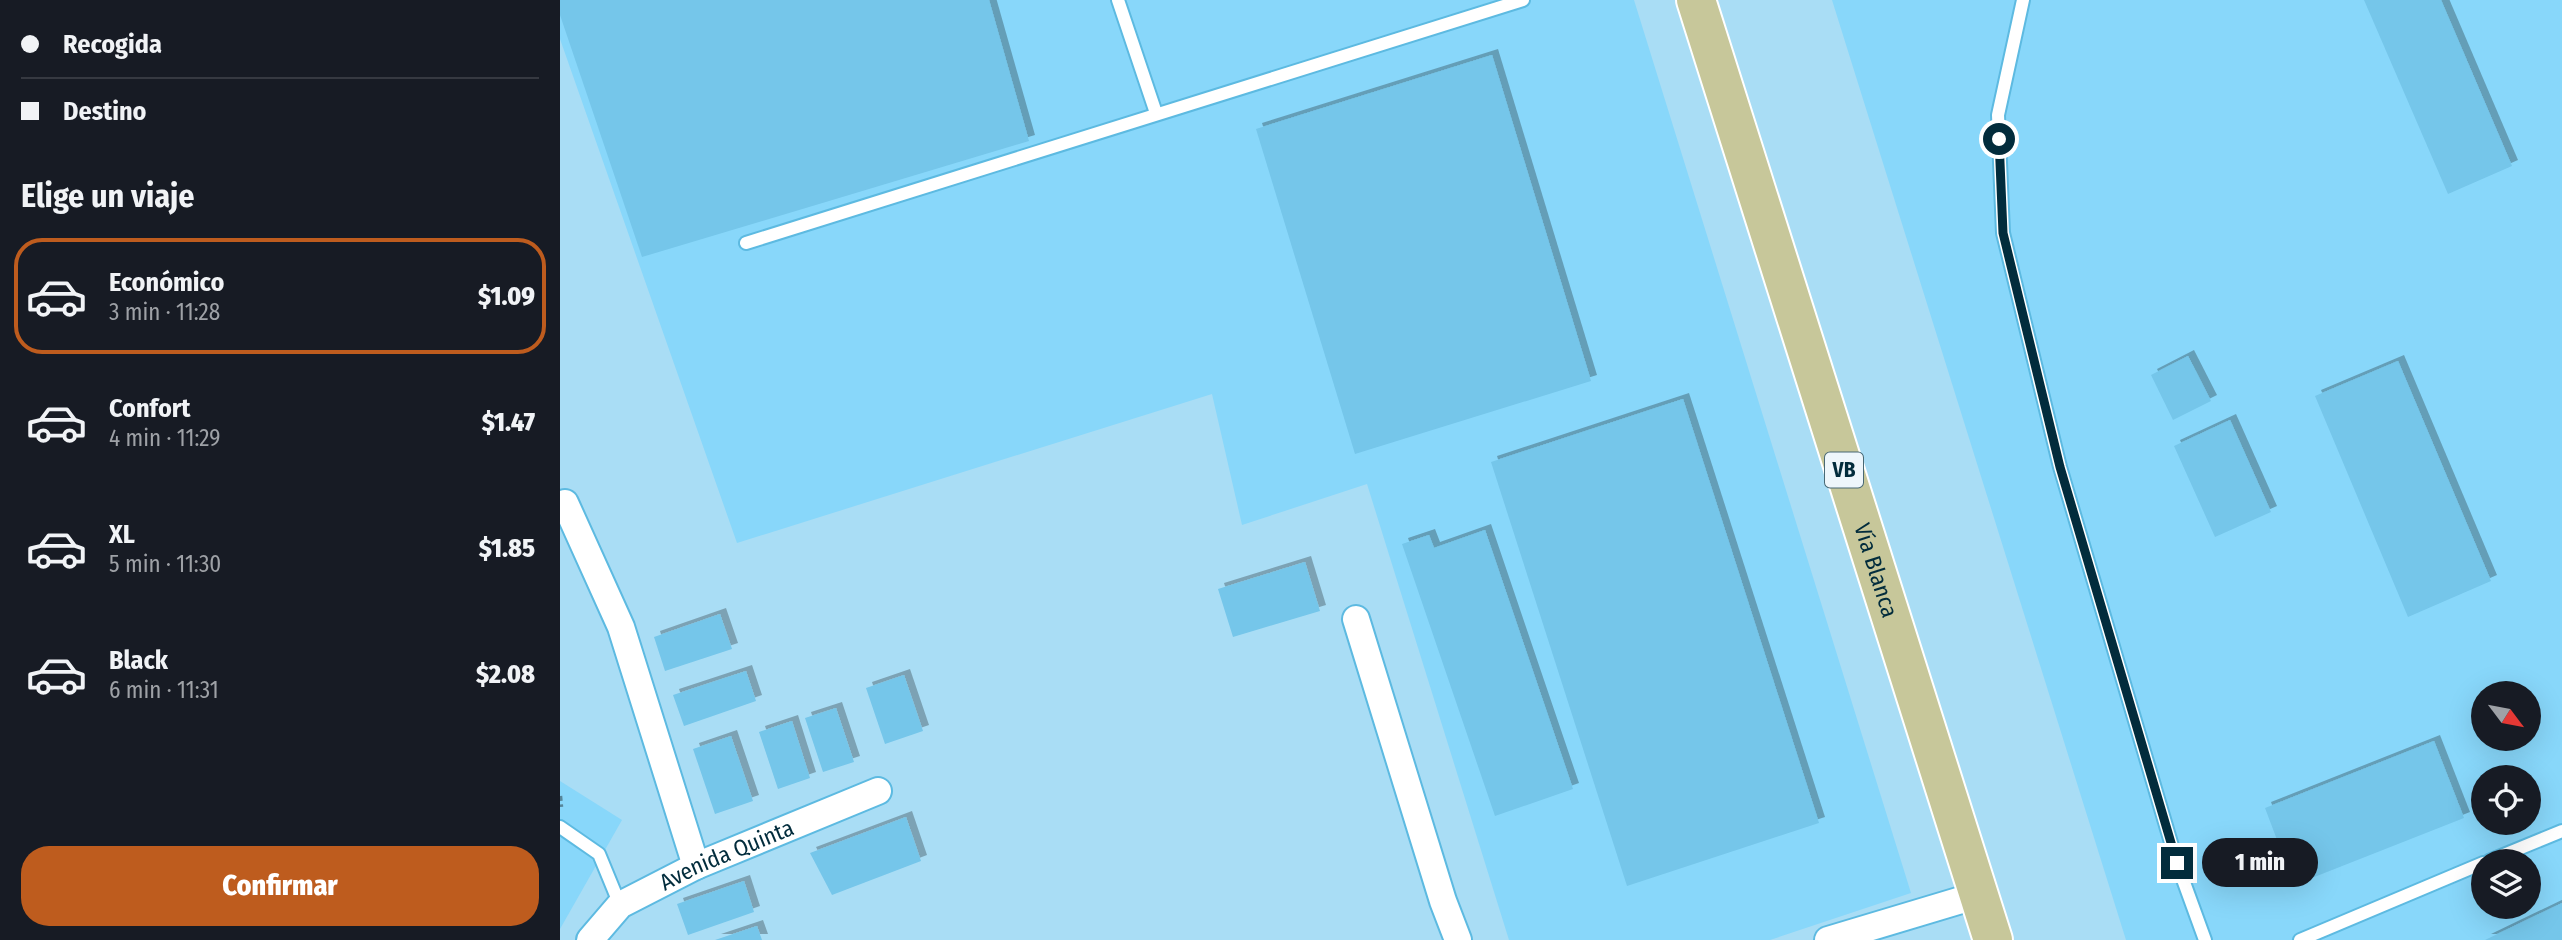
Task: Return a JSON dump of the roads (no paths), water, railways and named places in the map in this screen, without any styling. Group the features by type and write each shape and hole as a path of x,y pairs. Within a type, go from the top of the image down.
{"main road":[{"name":"Vía Blanca","path":"1696,0 1993,940"}],"street":[{"path":"565,503 621,627 696,866"},
{"path":"1356,619 1443,901 1458,940"},
{"name":"Avenida Quinta","path":"590,940 620,905 696,866 878,792"},
{"path":"1828,940 1978,895"}],"lane":[{"path":"1118,0 1156,113"},
{"path":"746,243 1523,0"},
{"path":"2023,0 1998,115 2003,233 2060,467 2177,863 2205,940"},
{"path":"560,827 598,853 620,905"},
{"path":"2518,849 2562,831"},
{"path":"2300,940 2471,868"}]}
